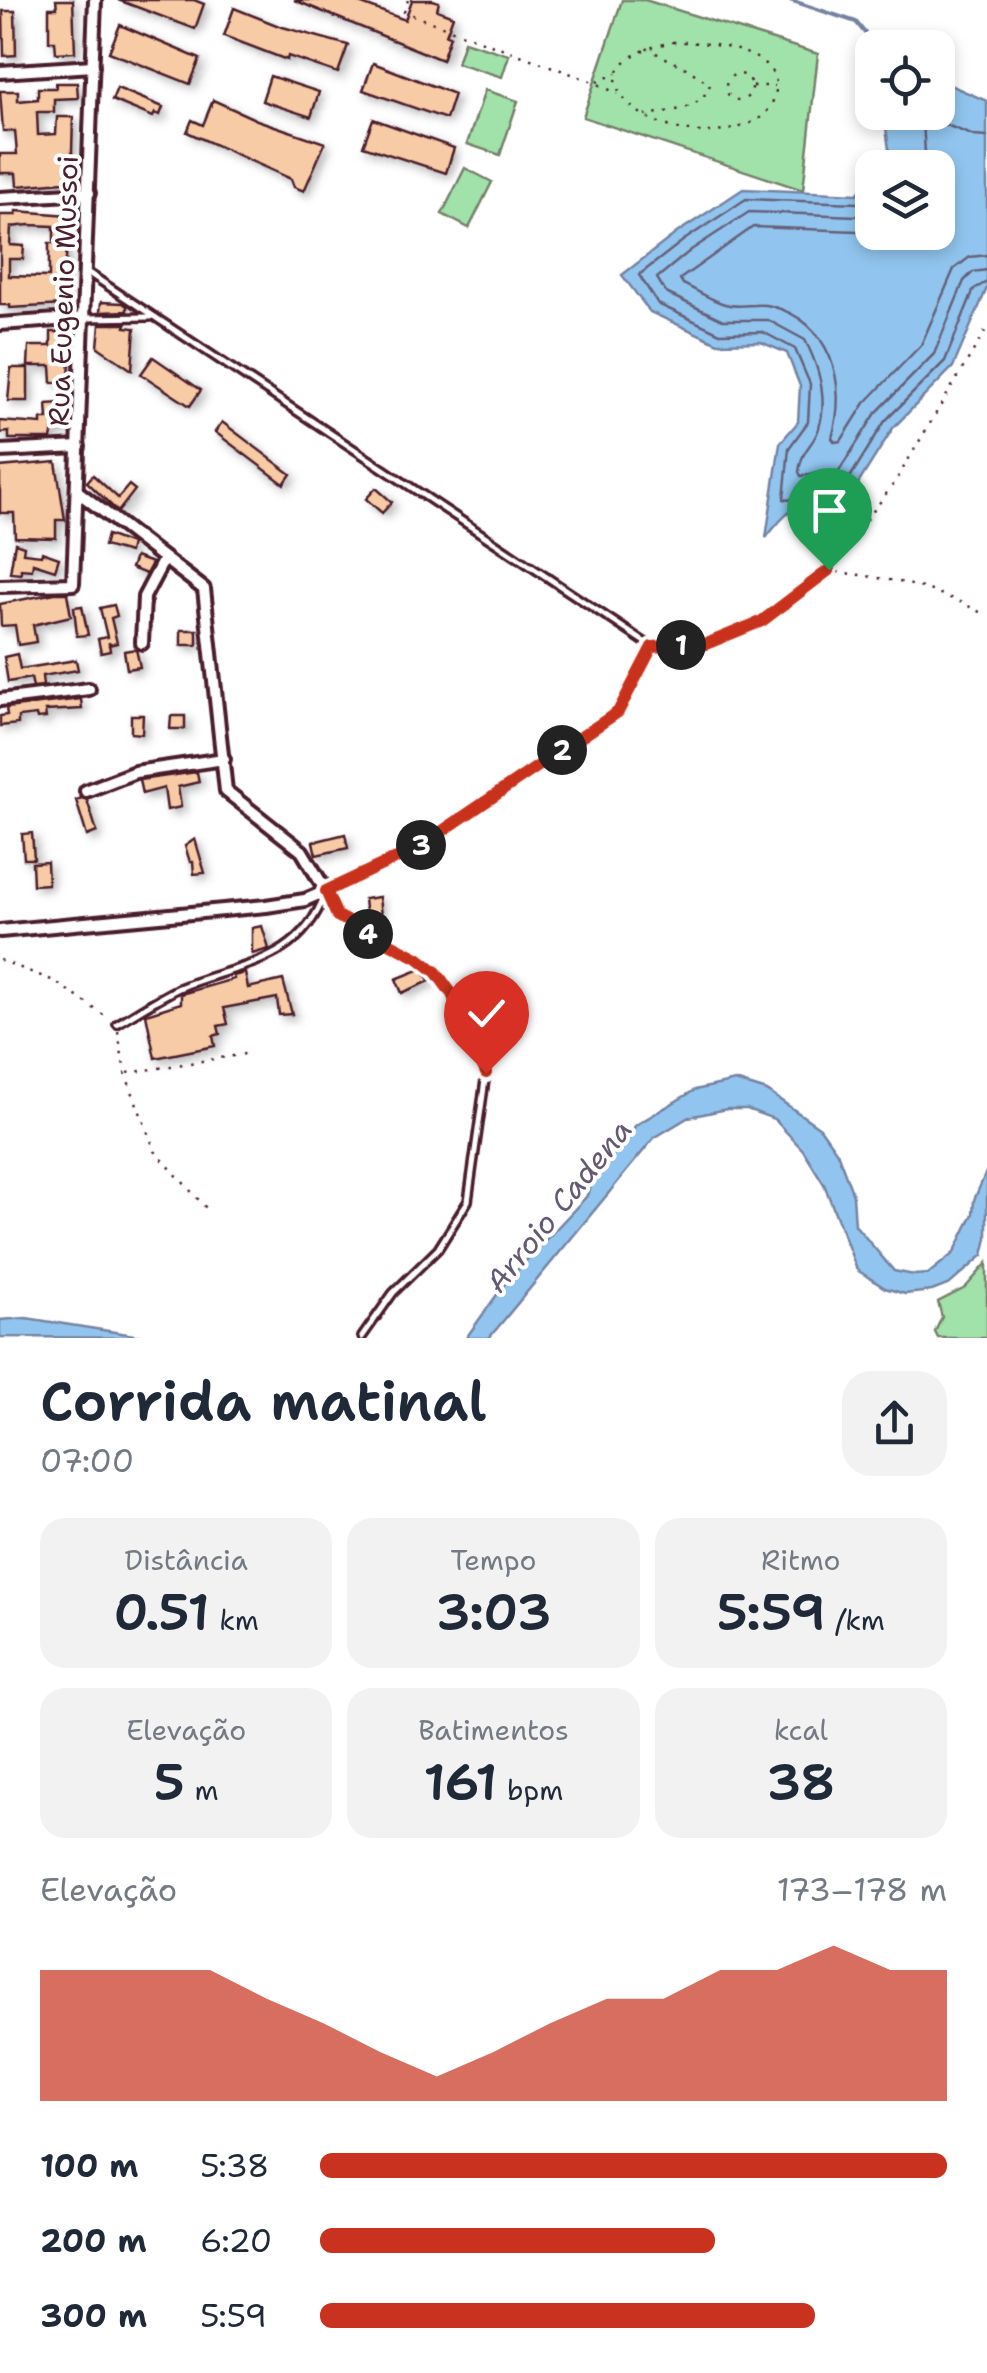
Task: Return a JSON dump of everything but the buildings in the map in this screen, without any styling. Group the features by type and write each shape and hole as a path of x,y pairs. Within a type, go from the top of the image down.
{"street":[{"name":"Rua Eugenio Mussoi","path":"0,586 73,584 95,0"},
{"path":"0,72 93,66"},
{"path":"0,198 89,193"},
{"path":"0,324 85,318"},
{"path":"0,452 79,447"},
{"path":"0,931 266,906 305,900 326,891 302,851 226,790 204,590 77,492"},
{"path":"142,643 144,596 164,559"},
{"path":"0,700 89,689"},
{"path":"86,790 135,772 224,759"}],"lane":[{"path":"86,272 652,647 706,644 762,621 829,570"},
{"path":"85,318 153,316"},
{"path":"117,1024 178,989 269,960 316,916 326,891"},
{"path":"326,891 337,916 418,958 436,972 452,994 486,1073 468,1201 438,1250 393,1292 362,1337"}],"path":[{"path":"408,0 404,12 596,82 660,124 693,132 731,130 767,113 776,94 774,77 759,58 694,41 631,54 619,72 596,82"},
{"path":"644,116 688,107 706,95 710,84 646,48"},
{"path":"619,72 620,95"},
{"path":"740,74 749,78 752,86 742,99 731,97 726,88 728,79 740,74"},
{"path":"752,86 775,86"},
{"path":"987,328 894,482 829,570 905,581 952,596 987,616"},
{"path":"326,891 416,849 618,712 652,647"},
{"path":"0,960 54,982 117,1024 125,1074 155,1150 206,1208"},
{"path":"125,1074 245,1054"}],"green space":[{"path":"622,0 645,0 818,54 803,190 583,117"},
{"path":"464,41 509,55 502,77 457,63"},
{"path":"485,90 518,101 500,155 467,144"},
{"path":"465,168 492,182 469,228 442,214"},
{"path":"987,1263 987,1338 938,1338 935,1332 942,1317 938,1302 965,1288"}],"water":[{"path":"955,87 987,101 987,288 953,367 893,428 851,495 802,503 784,516 766,538 780,443 798,422 800,386 787,353 761,342 718,343 650,312 622,275 743,189 855,194 855,250 955,250 955,150 889,150 886,130 955,130"},
{"name":"Arroio Cadena","path":"735,1081 767,1091 820,1128 837,1152 853,1195 855,1225 894,1271 928,1274 954,1253 973,1214 974,1200 987,1170 987,1238 983,1255 950,1284 932,1291 905,1294 885,1288 857,1270 824,1184 803,1150 774,1119 747,1109 727,1109 689,1117 654,1138 489,1338 466,1338 506,1282 586,1197 595,1178 636,1125 695,1090"},
{"path":"26,1318 153,1338 0,1337 0,1320"}],"waterway":[{"path":"790,0 856,22 862,30"}],"route":[{"path":"486,1073 452,994 436,972 418,958 337,916 326,891 416,849 618,712 652,647 706,644 762,621 829,570"}]}
